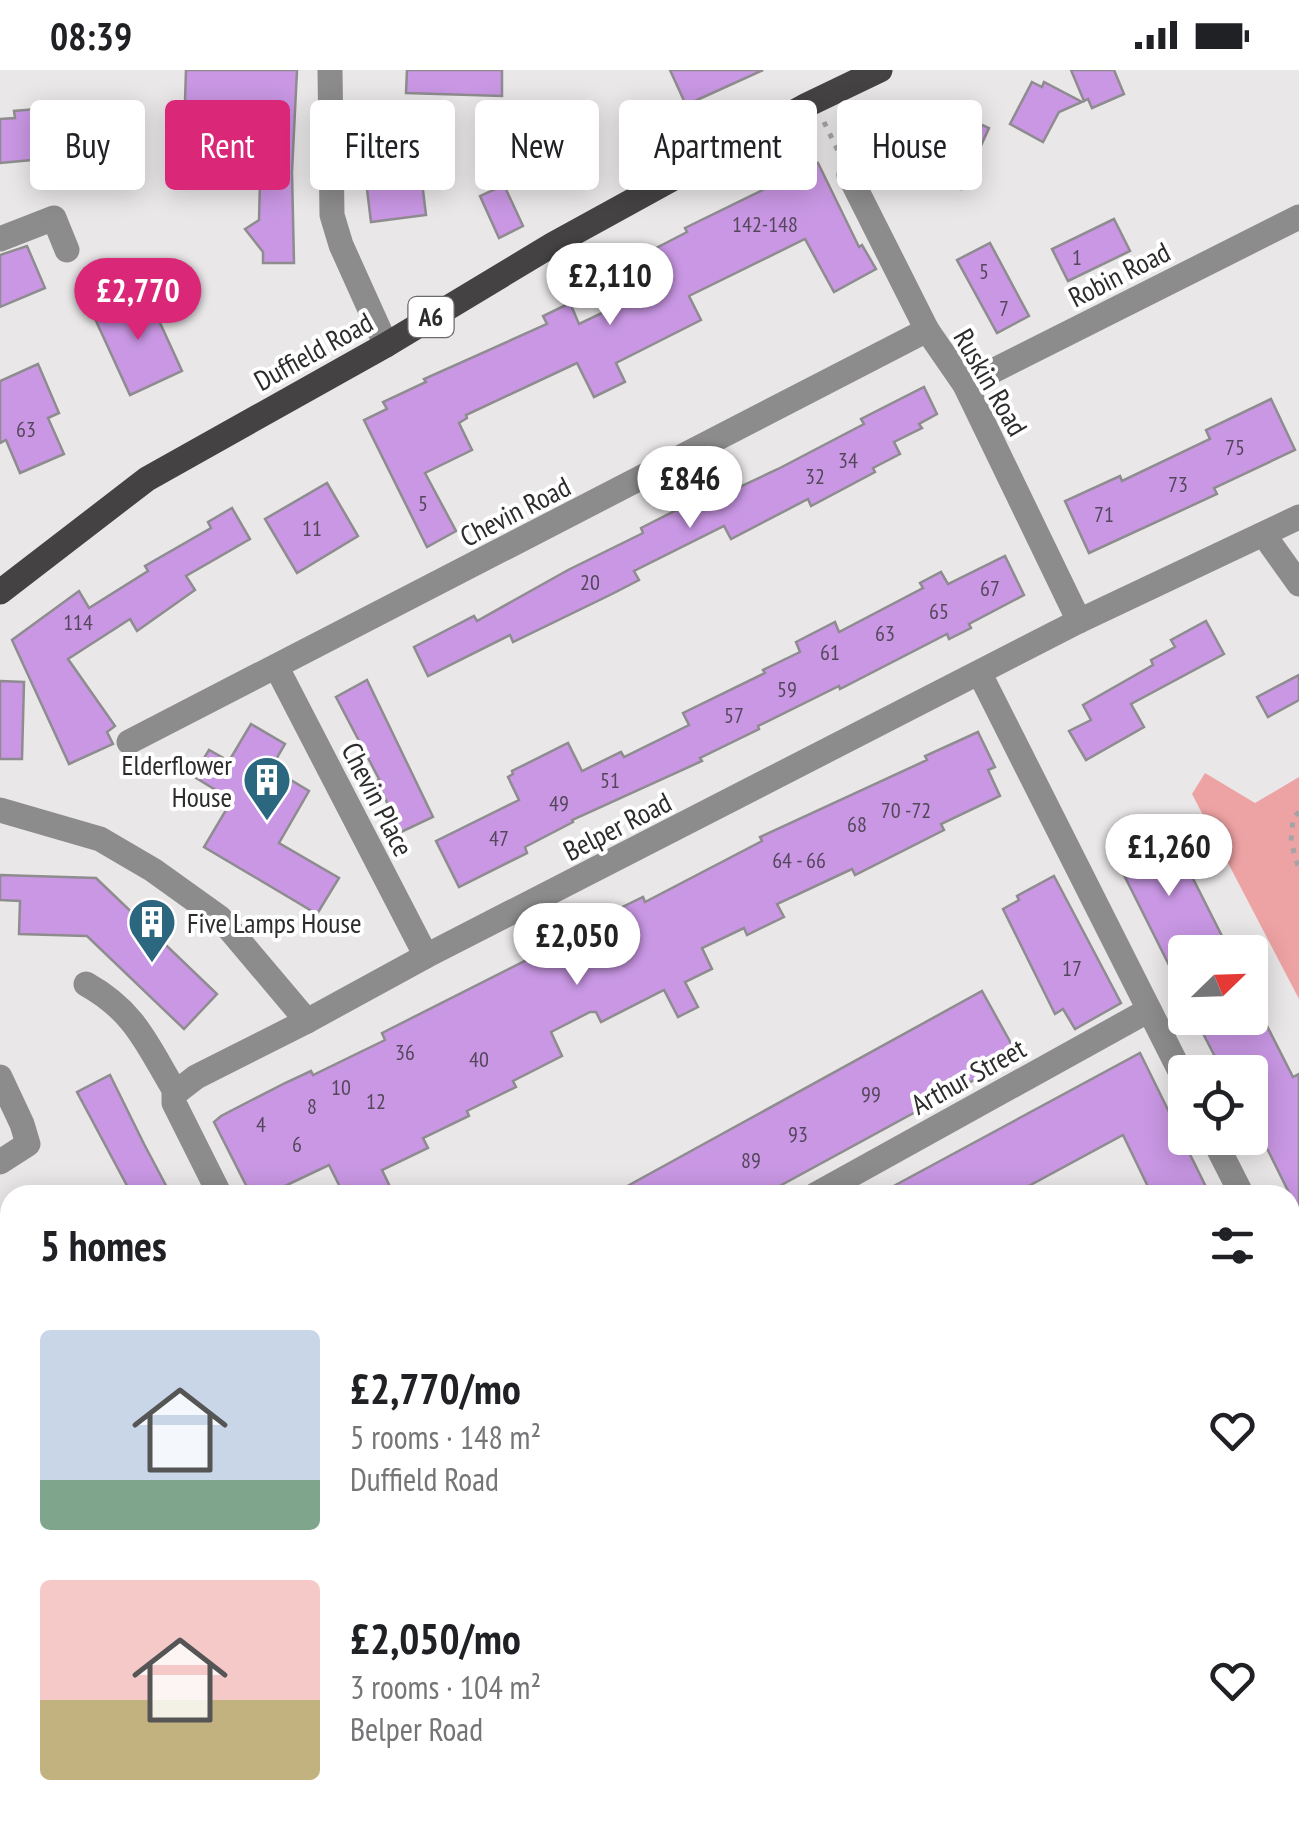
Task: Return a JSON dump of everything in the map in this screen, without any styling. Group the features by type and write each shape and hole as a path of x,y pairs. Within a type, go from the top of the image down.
{"main road":[{"name":"Duffield Road","path":"0,592 147,479 386,345 567,236 807,104 880,70"}],"street":[{"path":"330,70 332,215 341,245 386,345"},
{"name":"Ruskin Road","path":"857,190 926,330 965,386 1079,620"},
{"name":"Robin Road","path":"965,386 1299,217"},
{"path":"0,239 54,218 67,250"},
{"name":"Chevin Road","path":"129,742 926,330"},
{"name":"Belper Road","path":"176,1091 426,956 1079,620 1299,517"},
{"path":"1264,535 1299,584"},
{"name":"Chevin Place","path":"277,668 426,956"},
{"path":"980,674 1172,1055"},
{"path":"0,810 100,839 152,870 220,918 307,1021"},
{"path":"86,984 110,999 139,1027 176,1091 174,1103 215,1185"},
{"name":"Arthur Street","path":"834,1185 1149,1010"},
{"path":"0,1078 28,1144 0,1162"},
{"path":"1222,1155 1237,1185"}],"path":[{"path":"826,126 837,149"},
{"path":"1299,812 1293,818 1292,842 1299,869"}],"shaded area":[{"path":"1205,773 1255,803 1299,777 1299,999 1268,935 1192,794"}],"building":[{"path":"186,70 297,70 292,172 294,263 263,263 263,252 245,229 259,220 260,190 290,190 290,100 185,100"},
{"path":"407,70 502,70 502,96 406,93"},
{"path":"670,70 763,70 697,100 684,100"},
{"path":"1071,70 1114,70 1124,94 1092,108 1088,99 1084,101"},
{"path":"1032,82 1042,87 1044,82 1082,102 1059,112 1043,142 1010,124"},
{"path":"30,110 30,160 0,163 0,119 15,118 14,111"},
{"path":"982,125 989,128 982,143"},
{"path":"817,163 859,247 862,245 876,269 834,292 805,239 689,296 701,320 616,363 625,382 594,397 577,363 466,415 459,423 472,450 425,473 456,531 427,547 364,420 387,409 383,402 426,382 424,379 547,324 543,316 570,303 579,324 623,303 608,273 687,232 685,228 763,190 817,190"},
{"path":"367,190 423,190 426,215 371,222"},
{"path":"506,190 523,226 499,238 480,196"},
{"path":"1114,219 1130,251 1068,281 1052,249"},
{"path":"990,243 1029,316 997,333 957,260"},
{"path":"27,246 45,288 0,307 0,255"},
{"path":"145,290 182,371 130,395 96,321 114,313 110,306"},
{"path":"38,364 59,413 48,418 64,454 20,473 6,440 0,443 0,381"},
{"path":"924,387 937,414 919,424 922,428 894,442 900,454 873,468 875,472 811,506 808,499 731,539 724,526 634,571 639,580 612,594 513,642 510,635 428,676 414,647 474,616 477,621 643,533 641,528 698,499 701,505 778,469"},
{"path":"1271,399 1295,450 1214,488 1217,494 1089,553 1065,501 1120,476 1122,481 1210,439 1206,430"},
{"path":"327,483 358,536 297,573 265,519"},
{"path":"232,508 250,539 186,576 195,590 137,631 130,619 68,659 115,726 107,732 113,744 69,764 12,640 79,591 89,608 148,571 145,566 211,528 208,522"},
{"path":"1005,556 1024,595 969,624 971,628 949,639 947,634 758,726 759,729 700,758 702,761 572,820 525,847 527,853 459,887 436,841 519,800 508,777 512,771 568,743 582,771 621,752 624,757 689,725 683,713 800,652 796,642 835,622 839,632 923,588 920,583 941,572 948,584"},
{"path":"1206,621 1224,654 1131,704 1144,727 1086,760 1069,731 1091,720 1083,705 1153,665 1151,660 1175,647 1171,640"},
{"path":"1299,675 1299,700 1268,717 1257,697"},
{"path":"367,680 433,817 401,832 379,779 336,697"},
{"path":"0,681 24,682 22,759 0,759"},
{"name":"Elderflower House","path":"251,724 285,744 271,768 309,791 279,843 339,878 317,914 204,847 232,800 193,776 209,750 229,761"},
{"path":"978,732 995,767 988,770 1000,796 941,824 944,830 855,875 852,869 777,904 784,917 747,935 744,928 702,948 712,969 685,982 698,1007 678,1017 664,990 601,1022 596,1012 590,1012 551,1032 562,1056 513,1081 516,1087 467,1111 469,1116 423,1138 428,1148 382,1170 389,1185 339,1185 329,1165 287,1185 246,1185 214,1122 221,1116 285,1083 311,1071 313,1075 385,1040 382,1033 612,917 610,913 643,897 645,902 762,841 760,837 927,760 925,756"},
{"path":"1165,823 1221,935 1168,935 1168,963 1112,851"},
{"name":"Five Lamps House","path":"0,875 96,878 217,994 184,1029 87,936 19,934 20,901 0,900"},
{"path":"1054,876 1121,1003 1075,1029 1063,1009 1055,1014 1003,909 1019,900 1017,896"},
{"path":"982,991 1018,1056 781,1185 629,1185"},
{"path":"1268,1028 1293,1077 1299,1074 1299,1185 1285,1185 1268,1150 1268,1055 1214,1055 1204,1035 1268,1035"},
{"path":"1140,1053 1168,1110 1168,1155 1190,1155 1205,1185 1147,1185 1123,1135 1030,1185 896,1185"},
{"path":"110,1075 166,1185 127,1185 77,1092"}],"place":[{"name":"Elderflower House","path":"267,822"},
{"name":"Five Lamps House","path":"152,964"}]}
